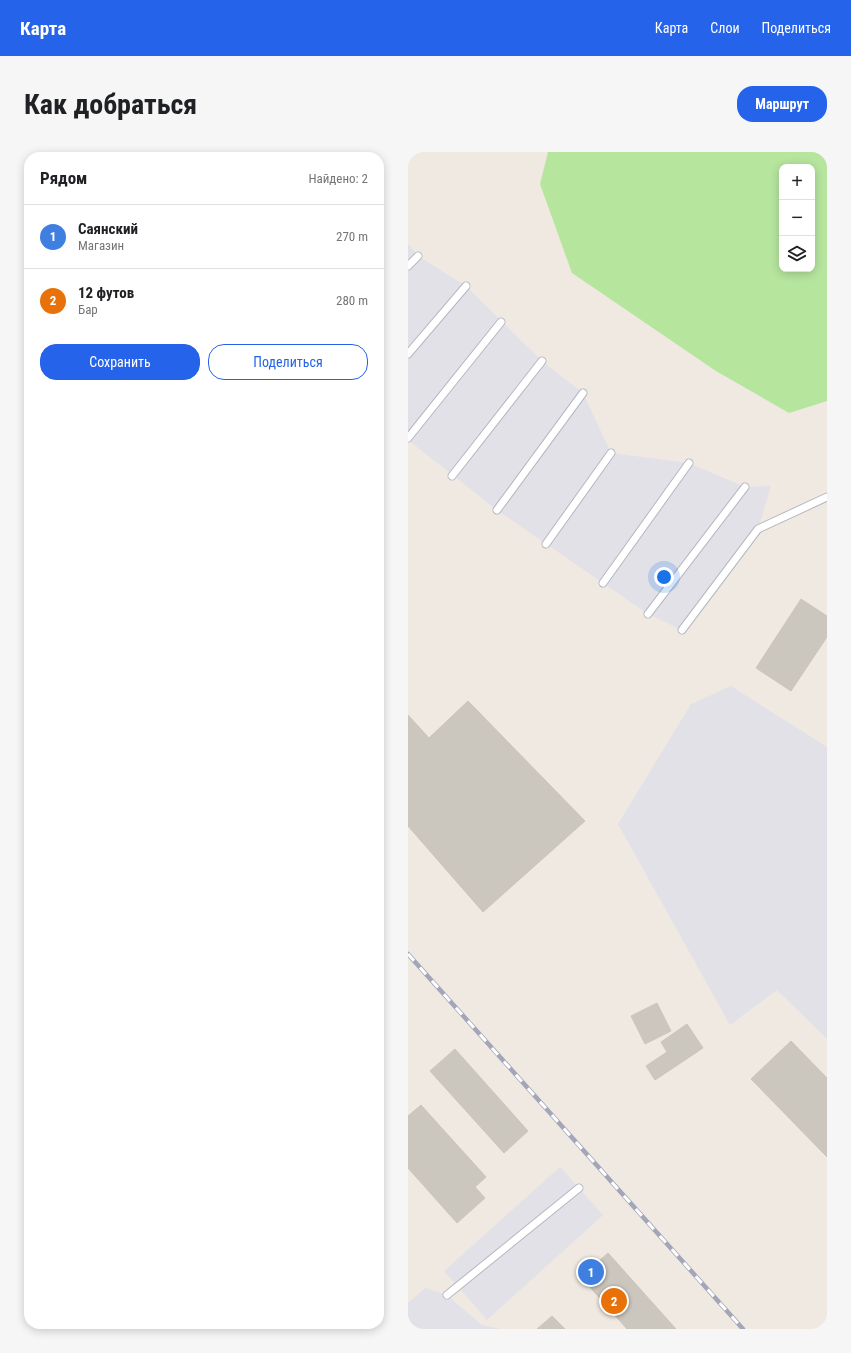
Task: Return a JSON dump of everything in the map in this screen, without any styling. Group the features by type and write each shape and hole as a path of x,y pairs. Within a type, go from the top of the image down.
{"lane":[{"path":"408,266 418,256"},
{"path":"408,354 466,286"},
{"path":"408,438 501,322"},
{"path":"452,476 542,361"},
{"path":"497,510 583,393"},
{"path":"546,544 611,453"},
{"path":"603,583 689,463"},
{"path":"648,614 745,487"},
{"path":"682,630 758,529 827,496"},
{"path":"447,1295 579,1188"}],"shaded area":[{"path":"408,244 418,256 466,286 542,361 583,393 611,453 689,463 745,487 771,486 758,529 682,630 648,614 497,510 408,440"},
{"path":"731,686 827,747 827,1039 777,990 730,1025 618,824 691,704"},
{"path":"560,1167 603,1215 487,1320 444,1271"},
{"path":"425,1288 447,1295 482,1325 500,1329 408,1329 408,1303"}],"green space":[{"path":"548,152 827,152 827,401 789,413 716,371 572,273 540,184"}],"building":[{"path":"801,599 827,616 827,637 791,691 756,668"},
{"path":"468,701 585,821 483,912 408,826 408,715 429,738"},
{"path":"657,1003 671,1031 645,1044 631,1016"},
{"path":"687,1024 703,1048 655,1080 646,1066 667,1052 661,1042"},
{"path":"791,1041 827,1078 827,1157 751,1079"},
{"path":"455,1049 528,1131 504,1153 430,1071"},
{"path":"421,1105 486,1177 475,1187 485,1198 457,1223 408,1168 408,1116"},
{"path":"608,1253 676,1329 627,1329 581,1277"},
{"path":"552,1316 565,1329 537,1329"}],"railway":[{"path":"408,954 743,1329"}],"place":[{"name":"Саянский","path":"591,1272"},
{"name":"12 футов","path":"614,1301"}]}
